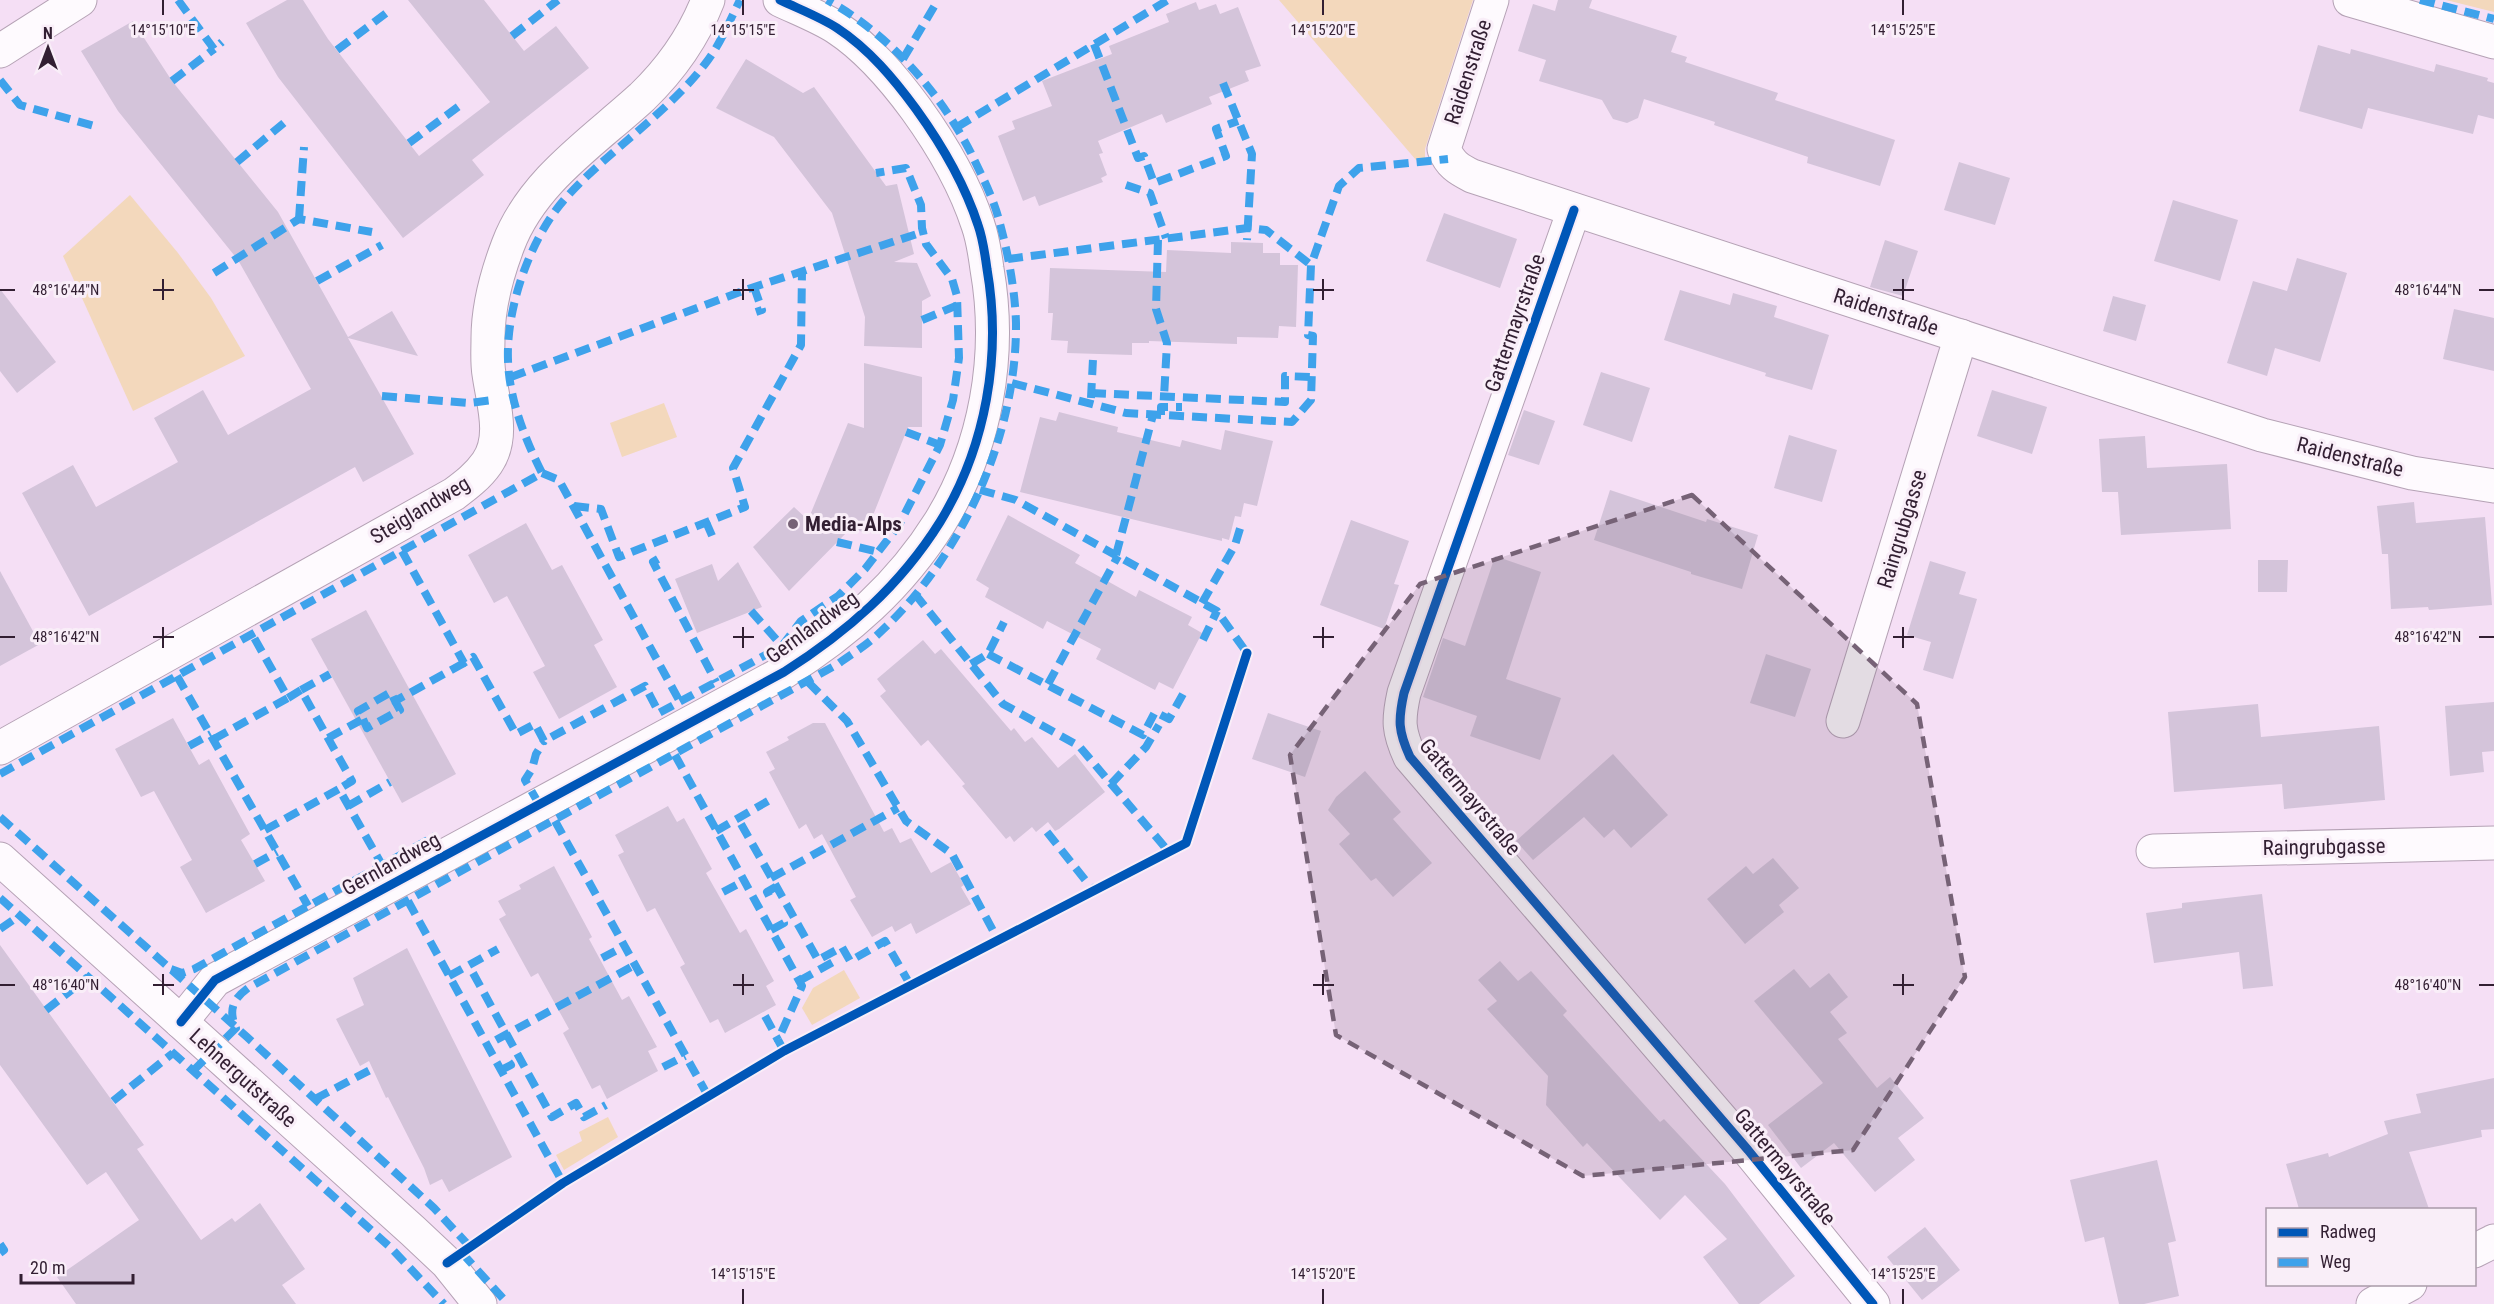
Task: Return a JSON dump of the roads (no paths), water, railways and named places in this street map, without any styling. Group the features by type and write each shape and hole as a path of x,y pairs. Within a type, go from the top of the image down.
{"street":[{"path":"0,51 80,0"},
{"name":"Steiglandweg","path":"0,748 454,494 475,478 488,462 495,443 497,427 488,372 488,335 498,275 514,232 535,198 554,176 644,95 676,58 700,20 708,0"},
{"name":"Gernlandweg","path":"181,1022 215,980 818,651 880,599 915,559 941,521 974,447 986,403 992,368 994,338 992,298 979,225 951,161 886,71 837,28 780,0"},
{"name":"Raidenstraße","path":"1492,0 1444,149 1448,159 1456,168 1472,176 2262,435 2412,473 2494,486"},
{"path":"2350,0 2494,42"},
{"name":"Gattermayrstraße","path":"1574,210 1404,693 1399,724 1401,739 1410,757 1748,1150 1873,1304"},
{"name":"Raingrubgasse","path":"1843,721 1961,336"},
{"name":"Raingrubgasse","path":"2153,851 2494,843"},
{"name":"Lehnergutstraße","path":"0,859 413,1231 447,1263 480,1304"},
{"path":"2476,1250 2494,1241"},
{"path":"2373,1304 2406,1286"}],"place":[{"name":"Media-Alps","path":"793,524"}]}
